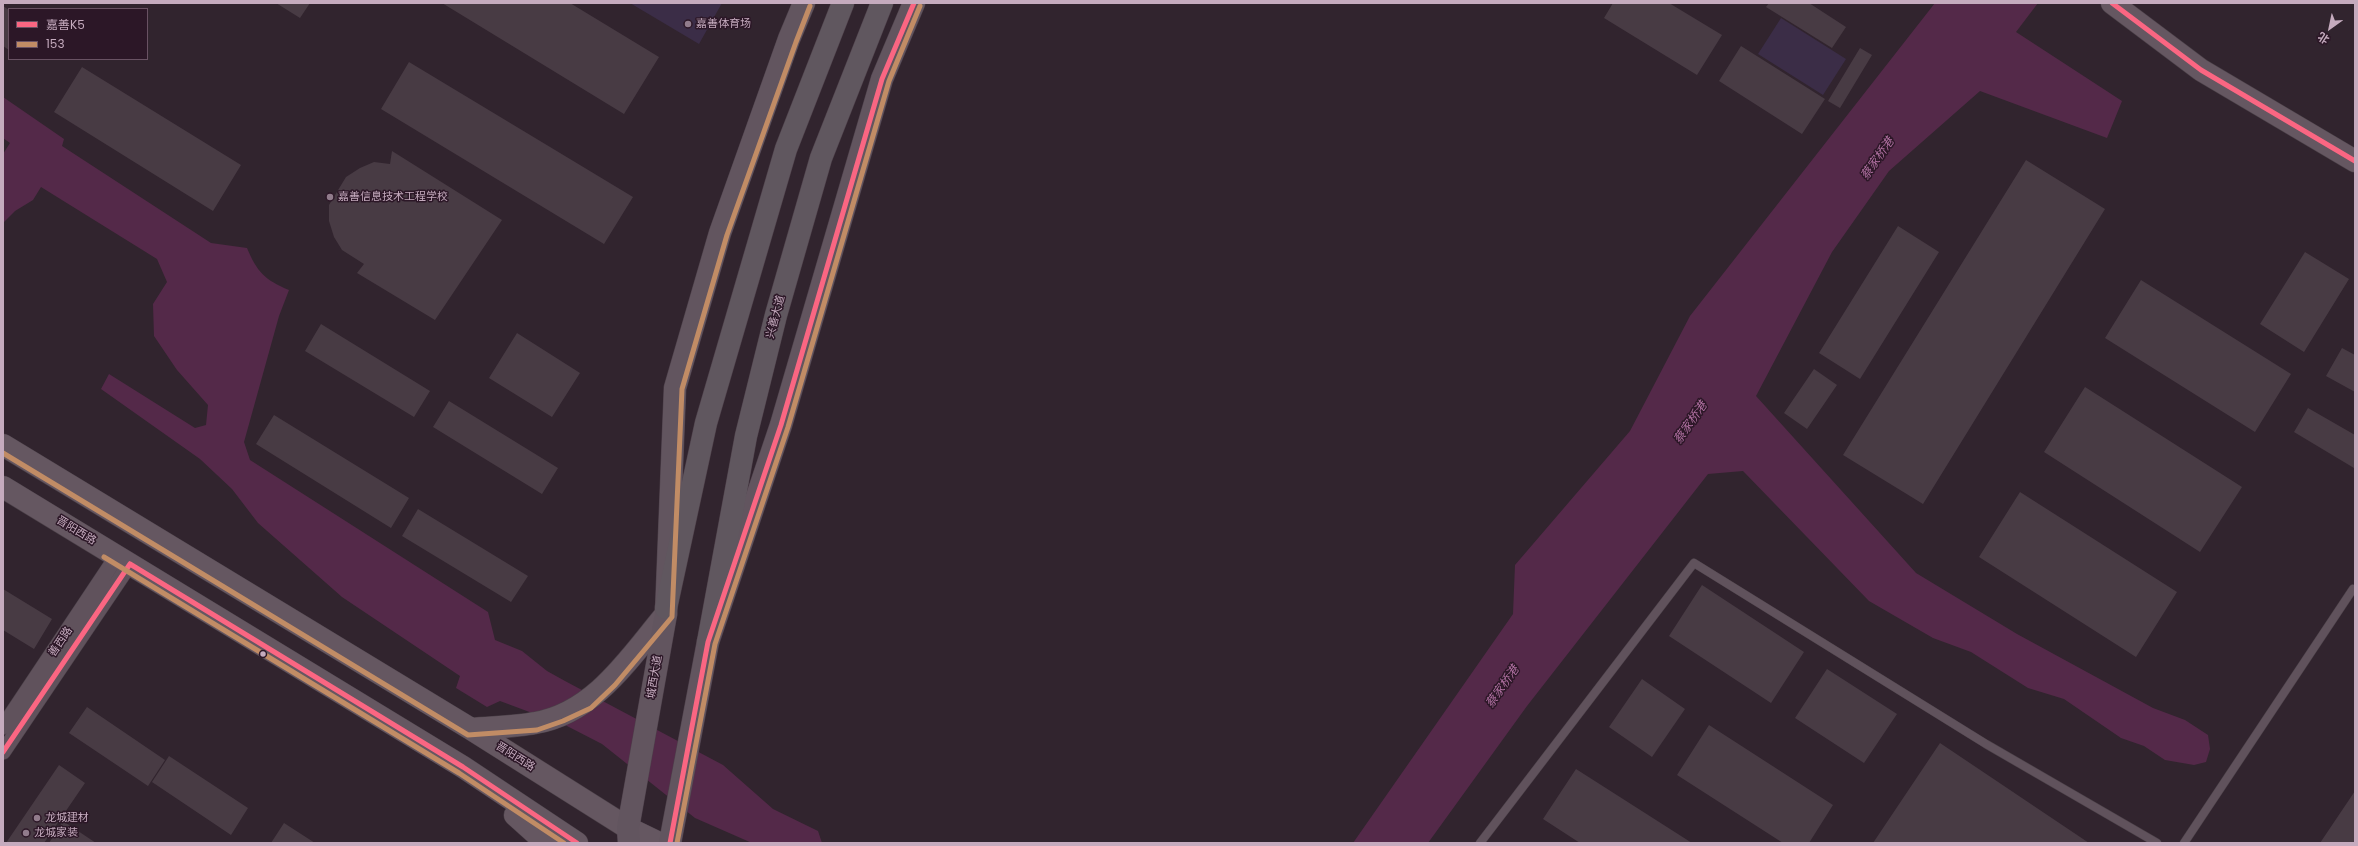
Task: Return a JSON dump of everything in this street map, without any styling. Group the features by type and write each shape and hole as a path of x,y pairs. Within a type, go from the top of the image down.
{"highway":[{"path":"666,611 706,423 786,149 843,3"},
{"name":"兴善大道","path":"708,642 746,436 776,315 821,158 882,3"}],"main road":[{"name":"城西大道","path":"629,836 666,611 675,388 720,233 789,39 804,3"},
{"path":"670,843 708,642 781,425 882,79 914,3"},
{"path":"2112,3 2201,70 2355,161"},
{"name":"晋阳西路","path":"3,445 471,729 629,836 659,843"},
{"name":"晋阳西路","path":"3,487 463,766 576,843"},
{"path":"471,729 536,723 560,715 587,702 610,681 666,611"},
{"path":"463,766 546,843"}],"street":[{"name":"善西路","path":"3,727 123,560"},
{"name":"善西路","path":"3,752 123,560"}],"lane":[{"path":"1480,843 1694,563 1986,744 2157,843"},
{"path":"2184,843 2353,589 2355,590"}],"shaded area":[{"name":"嘉善体育场","path":"630,3 722,3 699,44"},
{"path":"1781,18 1846,59 1823,95 1758,54"}],"water":[{"name":"蔡家桥港","path":"1935,3 2038,3 2016,32 2122,101 2107,138 1980,91 1889,171 1832,252 1756,396 1916,573 2017,634 2153,708 2185,720 2208,735 2210,749 2206,762 2194,765 2165,760 2144,746 2121,738 2064,699 2028,688 1971,652 1933,638 1869,601 1743,471 1708,474 1527,706 1428,843 1353,843 1513,614 1515,565 1630,431 1690,316"},
{"path":"3,97 64,139 62,146 211,243 247,248 258,269 268,279 289,290 279,316 244,442 250,460 488,612 495,640 522,651 547,671 723,765 773,809 818,831 822,843 752,843 695,818 602,744 567,726 500,701 487,707 456,688 460,676 342,597 258,523 232,489 200,459 101,389 109,374 195,428 206,425 208,405 177,370 154,336 153,304 167,282 157,259 41,187 33,200 15,211 3,223 3,154 10,143 3,138"}],"building":[{"path":"276,3 310,3 300,18"},
{"path":"442,3 570,3 659,57 624,114"},
{"path":"1613,3 1669,3 1722,35 1697,75 1604,18"},
{"path":"1769,3 1809,3 1846,27 1832,48 1766,7"},
{"path":"3,6 8,9 8,49 3,46"},
{"path":"1741,46 1825,99 1802,134 1719,81"},
{"path":"1860,48 1872,55 1840,108 1828,101"},
{"path":"409,62 633,197 604,244 381,109"},
{"path":"82,67 241,165 213,211 54,112"},
{"path":"392,151 502,220 435,320 357,273 364,264 342,250 334,237 329,221 329,205 346,177 360,168 374,162 390,164"},
{"path":"2026,160 2105,209 1923,504 1843,455"},
{"path":"1898,226 1939,252 1860,379 1819,353"},
{"path":"2305,252 2349,279 2304,352 2260,324"},
{"path":"2141,280 2291,374 2255,432 2105,338"},
{"path":"321,324 430,391 414,417 305,351"},
{"path":"517,333 580,373 552,417 489,378"},
{"path":"2342,348 2355,355 2355,392 2326,376"},
{"path":"1814,369 1837,385 1807,429 1784,413"},
{"path":"2085,387 2242,487 2200,552 2044,452"},
{"path":"449,401 558,468 542,494 433,427"},
{"path":"2308,408 2355,435 2354,468 2294,432"},
{"path":"274,415 409,498 391,528 256,444"},
{"path":"2020,492 2177,592 2136,657 1979,557"},
{"path":"418,509 528,576 511,602 402,536"},
{"path":"1702,585 1804,652 1771,703 1669,636"},
{"path":"3,589 52,619 34,649 3,630"},
{"path":"1827,669 1897,714 1864,763 1795,718"},
{"path":"1642,679 1685,709 1652,757 1609,727"},
{"path":"87,707 165,760 148,786 69,733"},
{"path":"1709,725 1833,805 1809,843 1783,843 1677,775"},
{"path":"1940,743 2089,843 1873,843"},
{"path":"169,756 248,808 231,835 152,782"},
{"path":"59,765 85,783 44,843 6,843"},
{"path":"1576,769 1692,843 1580,843 1543,819"},
{"path":"2355,791 2355,843 2320,843"},
{"path":"63,821 96,843 49,843"},
{"path":"284,823 315,843 271,843"}],"transit line":[{"name":"嘉善K5","path":"670,843 708,642 781,425 882,79 914,3"},
{"name":"嘉善K5","path":"2112,3 2201,70 2355,161"},
{"name":"153","path":"3,453 468,735 537,730 563,721 591,708 615,685 672,617 682,389 727,235 810,6"},
{"name":"153","path":"677,843 715,644 788,427 889,81 920,6"},
{"name":"153","path":"104,557 459,773 564,843"},
{"name":"嘉善K5","path":"130,564 463,767 577,843"},
{"name":"嘉善K5","path":"3,752 130,564"}],"place":[{"name":"嘉善体育场","path":"688,24"},
{"name":"嘉善信息技术工程学校","path":"330,197"},
{"name":"龙城建材","path":"37,818"},
{"name":"龙城家装","path":"26,833"}]}
